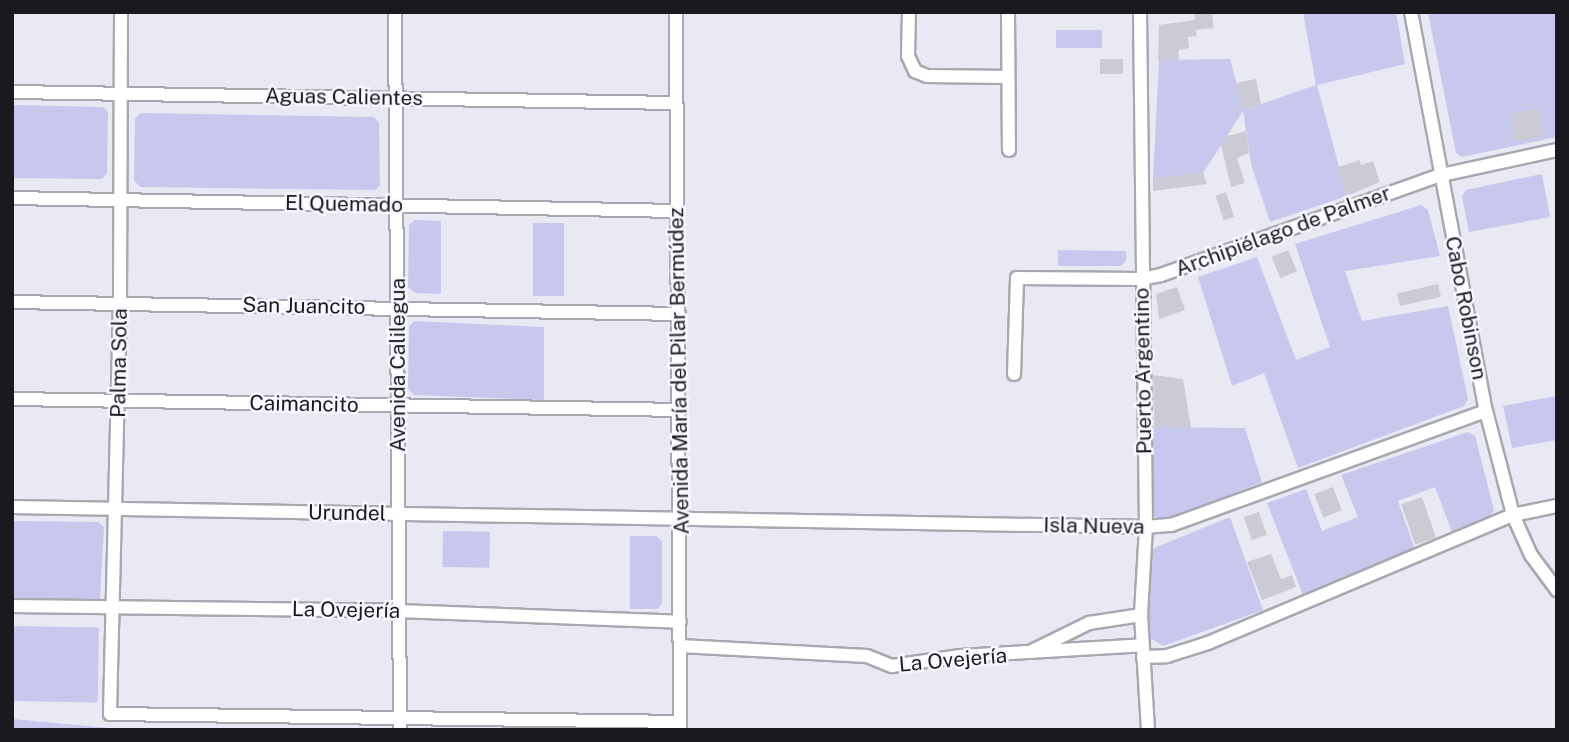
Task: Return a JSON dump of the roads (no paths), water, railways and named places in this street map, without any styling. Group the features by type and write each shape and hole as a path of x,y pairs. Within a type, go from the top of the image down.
{"street":[{"name":"Palma Sola","path":"121,12 120,303 110,714 399,724"},
{"name":"Avenida Calilegua","path":"395,12 399,724"},
{"name":"Avenida María del Pilar Bermúdez","path":"676,12 682,521 680,726"},
{"path":"909,12 908,56 915,71 927,76 1008,77"},
{"path":"1008,12 1009,150"},
{"name":"Puerto Argentino","path":"1140,12 1141,279 1146,527 1141,615 1148,730"},
{"name":"Cabo Robinson","path":"1411,12 1486,411 1513,515 1531,555 1557,590"},
{"name":"Aguas Calientes","path":"12,92 676,103"},
{"name":"Archipiélago de Palmer","path":"1014,374 1017,278 1141,279 1441,176 1557,150"},
{"name":"El Quemado","path":"12,198 677,211"},
{"name":"San Juancito","path":"12,302 680,314"},
{"name":"Caimancito","path":"12,398 680,410"},
{"name":"Isla Nueva","path":"682,521 1146,527 1171,525 1486,411"},
{"name":"La Ovejería","path":"680,646 867,656 892,666 960,656 1143,651 1167,656 1208,643 1513,515 1557,506"},
{"name":"Urundel","path":"12,508 682,521"},
{"name":"La Ovejería","path":"12,606 398,611 680,622"},
{"path":"1027,654 1089,623 1141,615"},
{"path":"399,724 680,726"}]}
